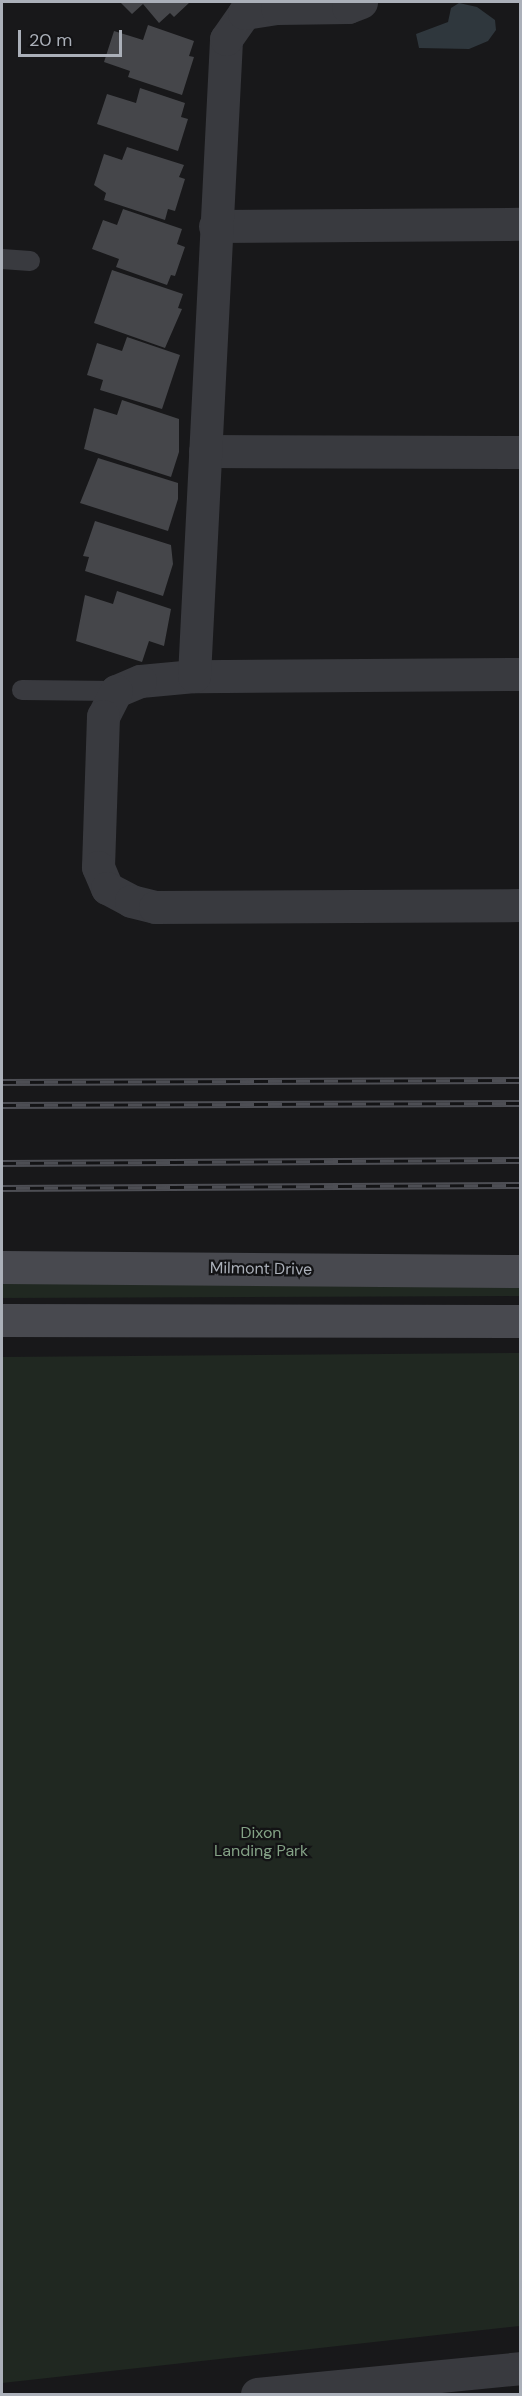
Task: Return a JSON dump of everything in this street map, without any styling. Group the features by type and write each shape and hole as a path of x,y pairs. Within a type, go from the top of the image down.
{"street":[{"path":"194,676 226,39 244,13 277,8 348,7 361,2"},
{"path":"215,226 520,224"},
{"path":"205,451 520,452"},
{"path":"520,674 194,676 140,681 116,691 103,716 98,867 107,888 131,901 155,907 520,905"},
{"name":"Milmont Drive","path":"2,1267 520,1271"},
{"path":"2,1320 520,1321"},
{"path":"257,2394 310,2391 520,2368"}],"lane":[{"path":"2,259 30,261"},
{"path":"22,690 116,691"}],"green space":[{"path":"520,1272 520,1296 2,1298 2,1274"},
{"name":"Dixon Landing Park","path":"520,1353 520,2326 2,2383 2,1357"}],"shaded area":[{"path":"459,3 477,7 495,20 496,30 488,41 469,49 419,48 416,34 448,22 451,8"}],"building":[{"path":"120,2 190,2 174,17 170,13 159,23 143,4 132,14"},
{"path":"148,25 194,41 189,56 194,57 182,95 128,77 130,71 104,62 114,31 143,40"},
{"path":"140,88 185,103 181,117 188,119 178,151 97,124 107,94 136,103"},
{"path":"127,147 184,165 179,177 185,179 175,211 168,209 165,220 104,200 106,193 94,185 104,154 122,160"},
{"path":"123,209 182,229 177,244 185,247 175,276 171,275 167,285 116,267 119,259 92,249 103,220 117,225"},
{"path":"112,270 183,294 178,308 182,309 165,348 94,323"},
{"path":"127,337 180,355 162,409 100,390 103,380 87,375 97,343 122,351"},
{"path":"122,400 179,419 179,452 171,477 84,449 94,408 117,415"},
{"path":"98,458 178,483 178,499 168,531 80,503"},
{"path":"95,521 171,545 173,564 163,596 85,571 89,557 83,556"},
{"path":"117,591 171,609 164,646 149,641 142,662 76,641 85,595 113,604"}],"railway":[{"path":"2,1082 520,1080"},
{"path":"2,1105 520,1103"},
{"path":"2,1163 520,1160"},
{"path":"2,1188 520,1185"}]}
